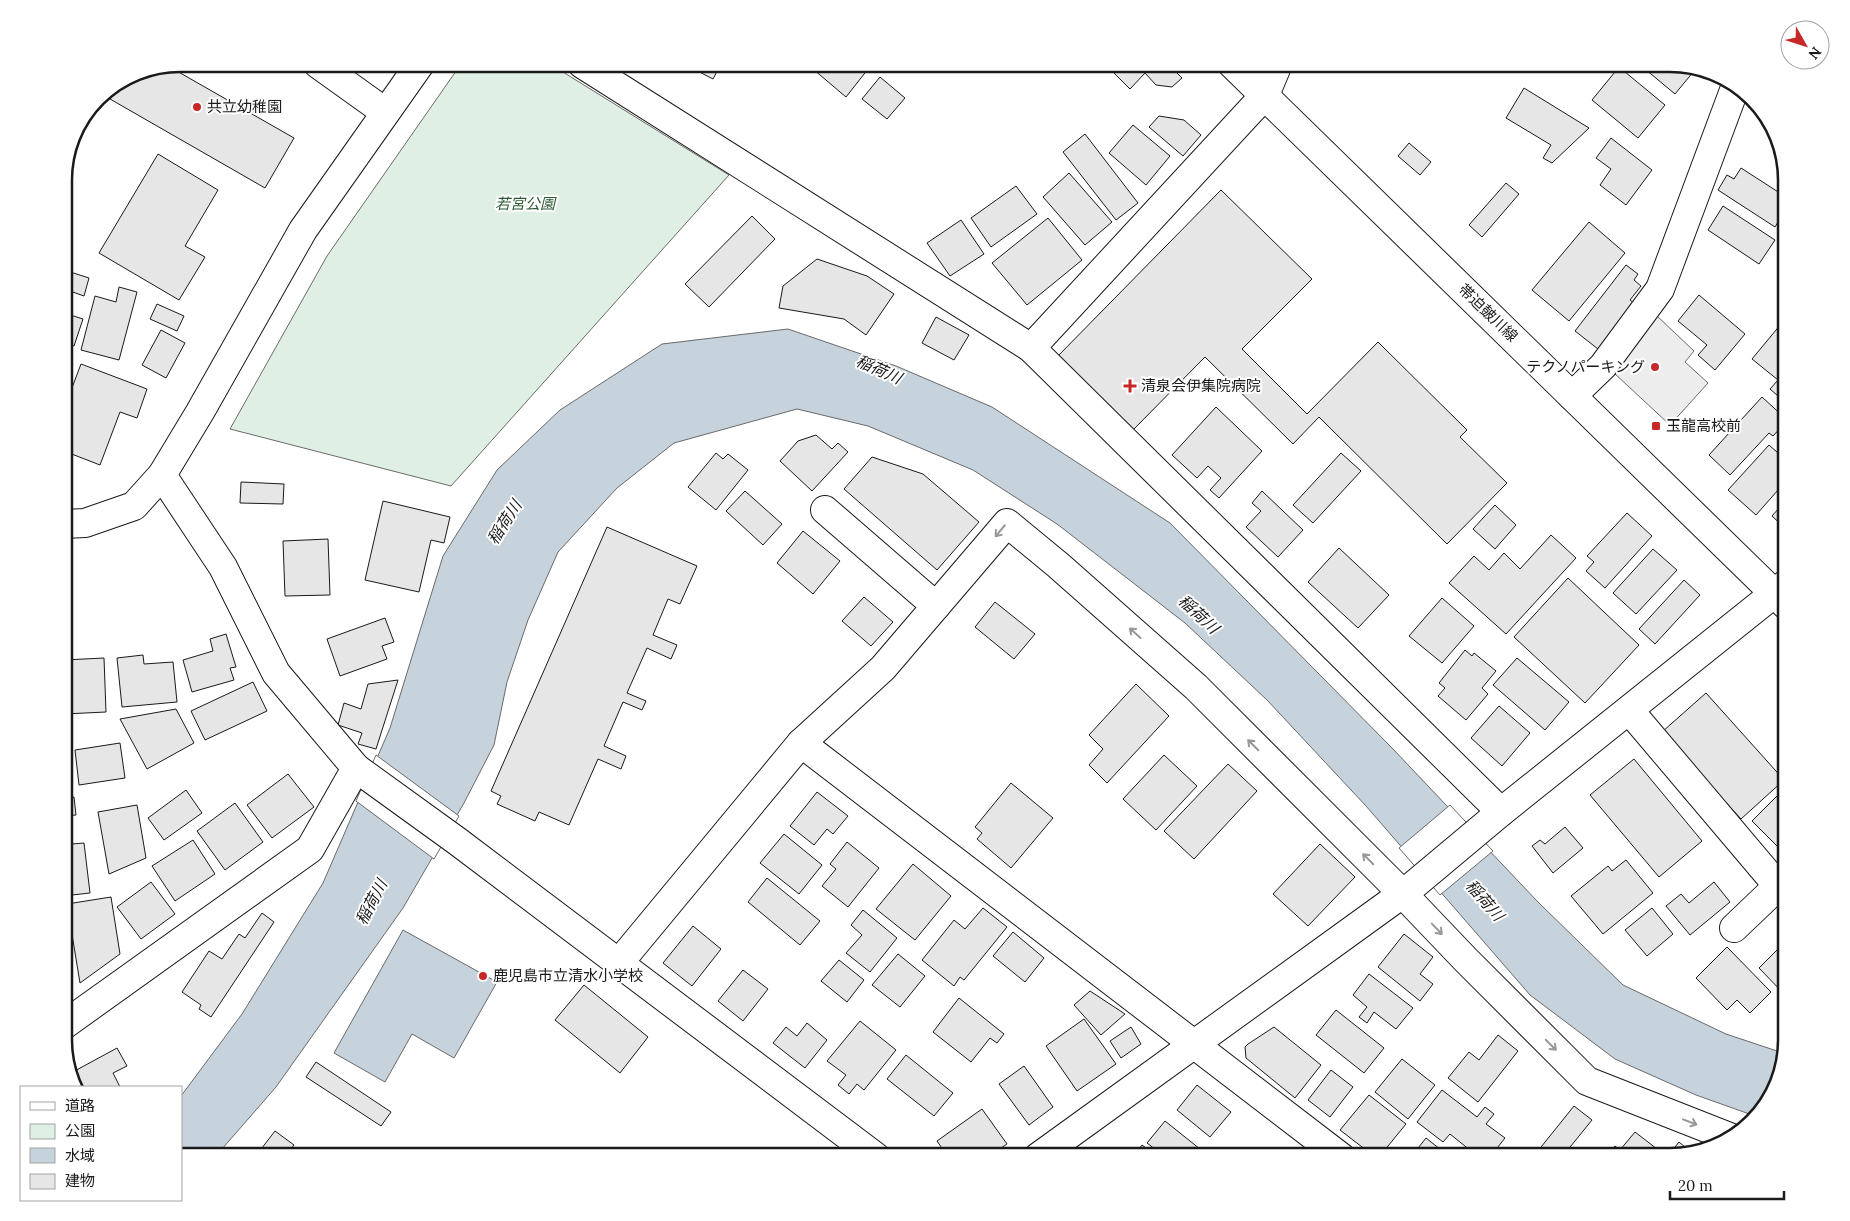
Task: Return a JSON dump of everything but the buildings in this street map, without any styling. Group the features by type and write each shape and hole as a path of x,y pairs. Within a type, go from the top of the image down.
{"street":[{"name":"帯迫皷川線","path":"1241,72 1572,396 1778,589"},
{"path":"1031,348 1265,96 1275,72"},
{"path":"330,73 385,112"},
{"path":"73,524 85,523 134,506 162,475 200,412 303,230 414,73"},
{"path":"596,73 1031,348 1497,815"},
{"path":"1572,396 1603,366 1660,289 1733,93"},
{"path":"162,475 223,567 276,673 356,768 457,841 864,1148"},
{"path":"825,510 936,606"},
{"path":"618,964 801,743 883,668 1007,523 1058,565 1196,687 1406,891 1473,967 1587,1081 1722,1134"},
{"path":"1051,1148 1406,891 1497,815 1629,710 1778,598"},
{"path":"1629,710 1778,886 1734,928"},
{"path":"801,743 1328,1148"},
{"path":"73,1020 310,849 356,768"}],"green space":[{"name":"若宮公園","path":"455,73 564,73 729,175 451,486 230,429 327,256"}],"shaded area":[{"name":"テクノパーキング","path":"1657,316 1694,351 1685,362 1708,383 1670,425 1614,373"}],"water":[{"name":"稲荷川","path":"788,329 896,366 992,407 1170,523 1393,749 1538,902 1623,985 1726,1034 1777,1051 1772,1075 1759,1101 1749,1114 1696,1095 1615,1059 1530,995 1366,806 1267,700 1185,623 1057,524 973,470 868,426 797,409 674,443 617,488 558,552 528,620 507,682 494,745 464,803 403,908 276,1087 223,1148 182,1148 182,1095 242,1014 323,883 390,728 443,556 497,470 560,410 662,344"},
{"path":"403,930 497,982 454,1058 412,1034 385,1082 334,1053"}],"pier":[{"path":"376,755 459,816 434,859 356,801"},
{"path":"1450,805 1493,851 1440,895 1399,848"}],"place":[{"name":"共立幼稚園","path":"197,107"},
{"name":"テクノパーキング","path":"1655,367"},
{"name":"清泉会伊集院病院","path":"1130,386"},
{"name":"玉龍高校前","path":"1656,426"},
{"name":"鹿児島市立清水小学校","path":"483,976"}]}
